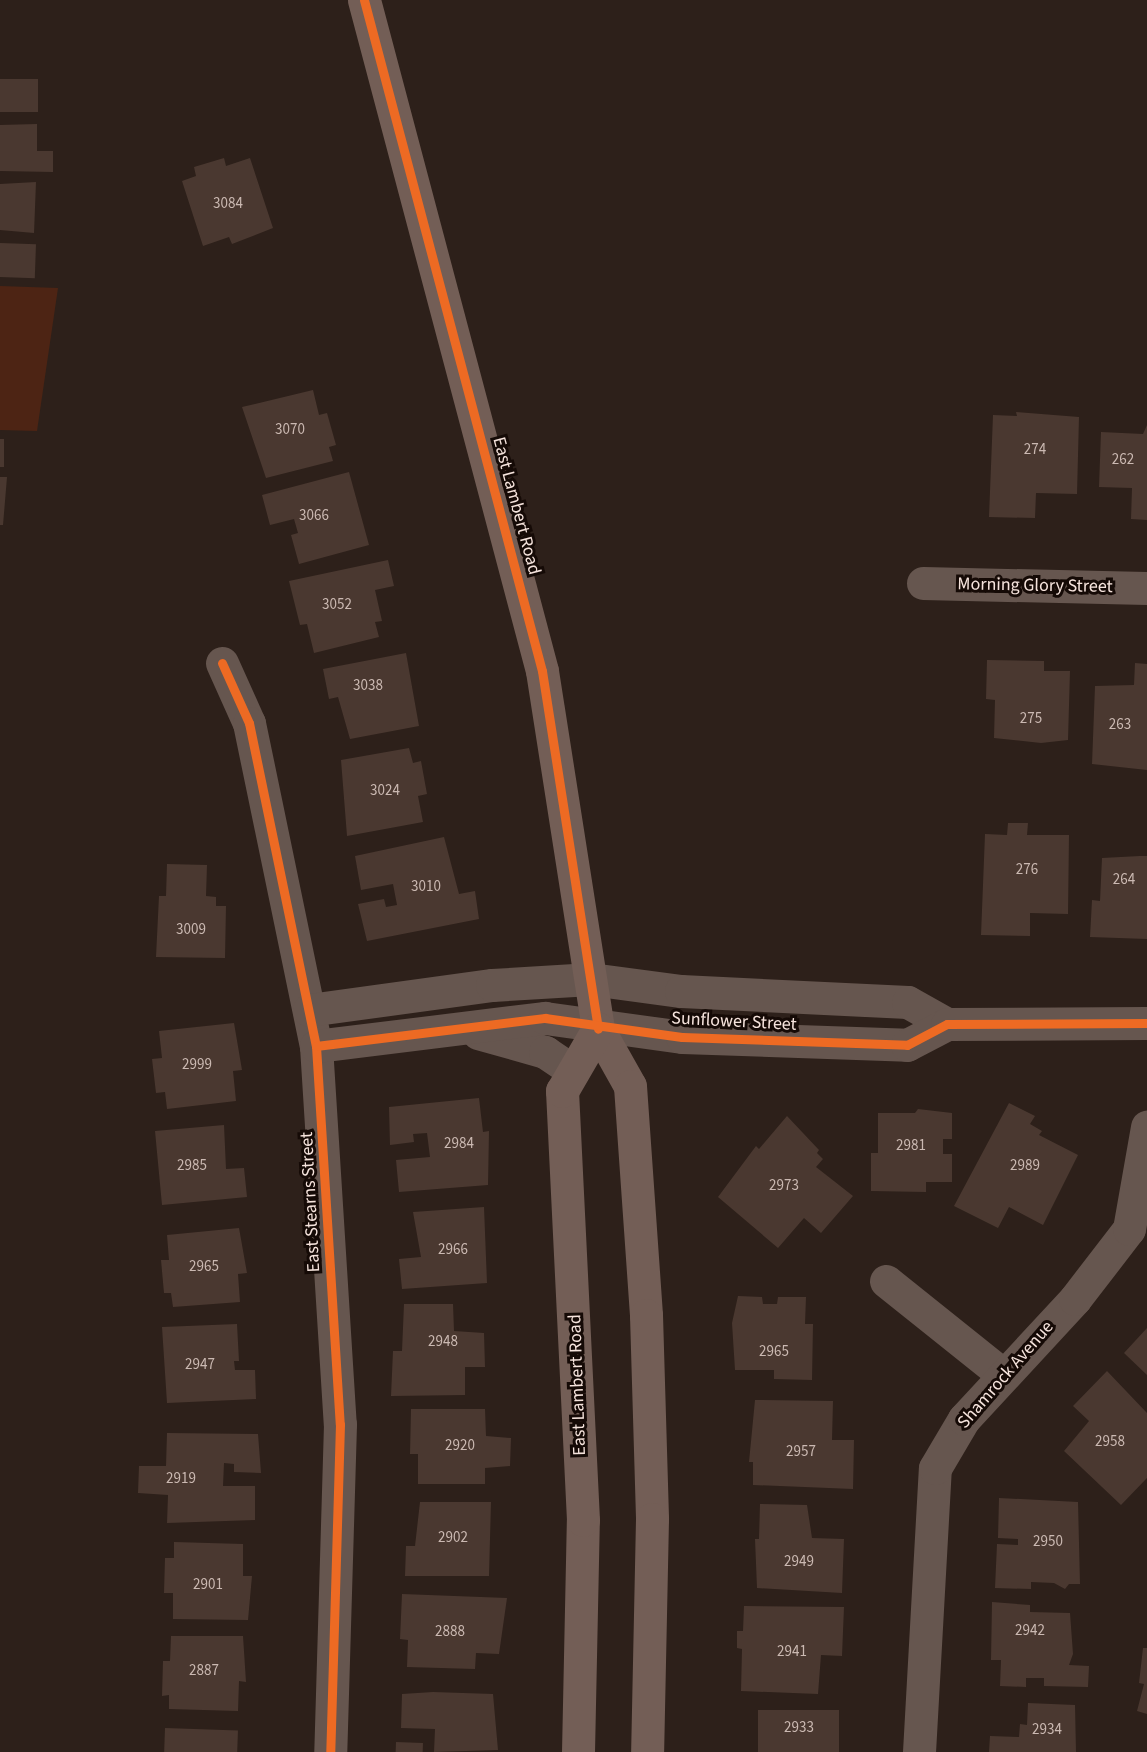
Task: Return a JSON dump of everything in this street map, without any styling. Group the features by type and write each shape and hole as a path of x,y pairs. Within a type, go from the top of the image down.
{"main road":[{"name":"East Lambert Road","path":"364,0 542,672 598,1029 630,1086 645,1303 652,1519 648,1752"},
{"name":"East Lambert Road","path":"578,1752 583,1520 562,1091 598,1029"}],"street":[{"name":"Morning Glory Street","path":"923,583 1147,588"},
{"name":"East Stearns Street","path":"222,663 249,723 316,1046 340,1424 330,1752"},
{"name":"Sunflower Street","path":"309,1010 492,985 591,979 681,991 908,1002 947,1024"},
{"name":"Sunflower Street","path":"316,1046 545,1018 598,1029 682,1037 907,1046 947,1024 1147,1023"},
{"path":"450,1028 515,1041 561,1060 573,1071"},
{"name":"Shamrock Avenue","path":"919,1752 935,1468 963,1419 1002,1374 1075,1299 1129,1229 1147,1127"},
{"path":"886,1281 1002,1374"}],"shaded area":[{"path":"0,286 58,288 37,431 0,430"}],"building":[{"path":"0,79 38,79 38,112 0,112"},
{"path":"37,124 37,151 53,151 53,172 0,171 0,125"},
{"path":"224,158 226,166 250,158 273,228 232,244 229,237 203,246 182,181 196,176 194,167"},
{"path":"36,182 34,233 0,230 0,184"},
{"path":"0,243 36,244 35,278 0,277"},
{"path":"313,390 319,415 327,413 336,445 329,447 333,461 266,478 242,407"},
{"path":"1016,412 1079,417 1077,494 1036,493 1035,518 989,517 993,415 1017,416"},
{"path":"1147,425 1147,520 1131,519 1132,488 1099,487 1101,432 1143,434"},
{"path":"0,439 4,439 4,467 0,467"},
{"path":"349,472 369,545 299,564 291,535 298,533 294,519 270,525 262,495"},
{"path":"0,477 7,477 3,525 0,525"},
{"path":"388,560 394,586 375,590 382,621 375,622 379,637 314,653 307,624 300,625 289,581"},
{"path":"406,653 419,726 350,739 338,697 329,699 323,669"},
{"path":"987,660 1044,661 1044,671 1070,671 1068,740 1041,743 994,738 995,700 986,699"},
{"path":"1135,663 1147,664 1147,770 1092,764 1095,686 1134,685"},
{"path":"409,748 413,763 421,761 427,794 418,796 423,822 347,836 341,760"},
{"path":"1008,823 1028,823 1027,835 1069,835 1068,914 1030,913 1030,936 981,935 985,834 1007,835"},
{"path":"444,837 459,894 475,891 479,919 367,941 358,904 384,899 386,907 397,905 393,884 361,890 355,856"},
{"path":"1147,856 1147,939 1090,937 1092,900 1100,901 1102,858"},
{"path":"167,864 207,865 206,896 216,897 216,906 226,906 225,958 156,957 159,896 166,896"},
{"path":"234,1023 242,1070 233,1071 236,1101 167,1109 165,1092 156,1093 152,1059 162,1058 159,1031"},
{"path":"479,1098 483,1132 489,1131 488,1185 399,1192 396,1160 430,1157 427,1133 413,1134 414,1142 390,1145 389,1107"},
{"path":"1009,1103 1035,1116 1030,1124 1042,1131 1039,1135 1078,1155 1043,1225 1009,1207 998,1228 954,1206"},
{"path":"918,1109 952,1113 952,1139 943,1139 943,1154 952,1154 952,1182 926,1182 926,1192 871,1191 871,1153 878,1153 878,1113 915,1113"},
{"path":"787,1116 819,1150 817,1153 823,1159 816,1167 853,1196 821,1233 804,1218 778,1248 718,1197 756,1146 759,1149"},
{"path":"224,1125 226,1169 244,1168 247,1197 162,1205 155,1131"},
{"path":"484,1207 487,1283 402,1289 399,1259 421,1257 413,1212"},
{"path":"239,1228 247,1273 238,1274 240,1302 173,1307 171,1293 164,1293 161,1260 169,1260 167,1235"},
{"path":"738,1296 762,1297 763,1304 777,1304 778,1297 806,1297 805,1324 813,1324 812,1380 774,1379 774,1370 735,1370 732,1323"},
{"path":"404,1304 453,1304 454,1331 484,1333 485,1367 465,1367 465,1395 391,1396 393,1351 402,1351"},
{"path":"237,1324 239,1361 234,1361 235,1370 255,1370 256,1399 167,1403 162,1327"},
{"path":"1147,1328 1147,1375 1124,1353"},
{"path":"1107,1371 1147,1413 1147,1478 1121,1505 1064,1451 1089,1421 1073,1406"},
{"path":"755,1400 833,1401 832,1440 854,1440 853,1489 753,1485 753,1462 749,1462"},
{"path":"411,1409 485,1409 486,1436 511,1438 510,1466 485,1468 485,1484 418,1484 418,1454 410,1454"},
{"path":"167,1433 258,1434 261,1473 234,1472 234,1464 224,1463 223,1486 255,1486 255,1520 167,1523 168,1495 138,1493 139,1466 166,1466"},
{"path":"999,1498 1078,1502 1080,1584 1069,1584 1065,1589 1054,1583 1031,1582 1031,1589 995,1588 997,1544 1018,1545 1018,1539 998,1538"},
{"path":"420,1502 491,1502 489,1576 405,1576 406,1546 415,1546"},
{"path":"760,1504 807,1505 812,1538 844,1539 842,1593 757,1588 755,1539 759,1539"},
{"path":"174,1542 243,1544 243,1576 252,1576 248,1620 173,1619 173,1593 164,1593 165,1558 174,1558"},
{"path":"402,1594 507,1598 499,1654 476,1653 475,1669 407,1667 408,1640 400,1639"},
{"path":"992,1602 1030,1605 1030,1612 1070,1613 1073,1654 1069,1665 1089,1666 1088,1687 1044,1686 1044,1678 1026,1678 1026,1687 1000,1686 1001,1660 991,1660"},
{"path":"744,1606 844,1607 842,1656 821,1655 818,1694 741,1691 742,1649 737,1648 737,1631 743,1631"},
{"path":"171,1636 243,1636 246,1682 239,1681 238,1711 169,1709 169,1695 162,1696 163,1661 170,1661"},
{"path":"1143,1648 1147,1648 1147,1714 1137,1711 1144,1684 1139,1683"},
{"path":"433,1692 493,1694 498,1750 434,1752 435,1729 401,1728 402,1694"},
{"path":"1028,1703 1075,1705 1076,1752 989,1752 990,1736 1019,1737 1020,1724 1027,1725"},
{"path":"758,1710 839,1710 839,1752 758,1752"},
{"path":"165,1728 238,1731 237,1752 164,1752"},
{"path":"396,1742 423,1743 423,1752 396,1752"}],"cycle path":[{"path":"364,0 542,671 598,1029"},
{"path":"222,663 249,723 316,1046 340,1424 330,1752"},
{"path":"316,1046 545,1018 682,1037 907,1045 947,1024 1147,1023"}]}
